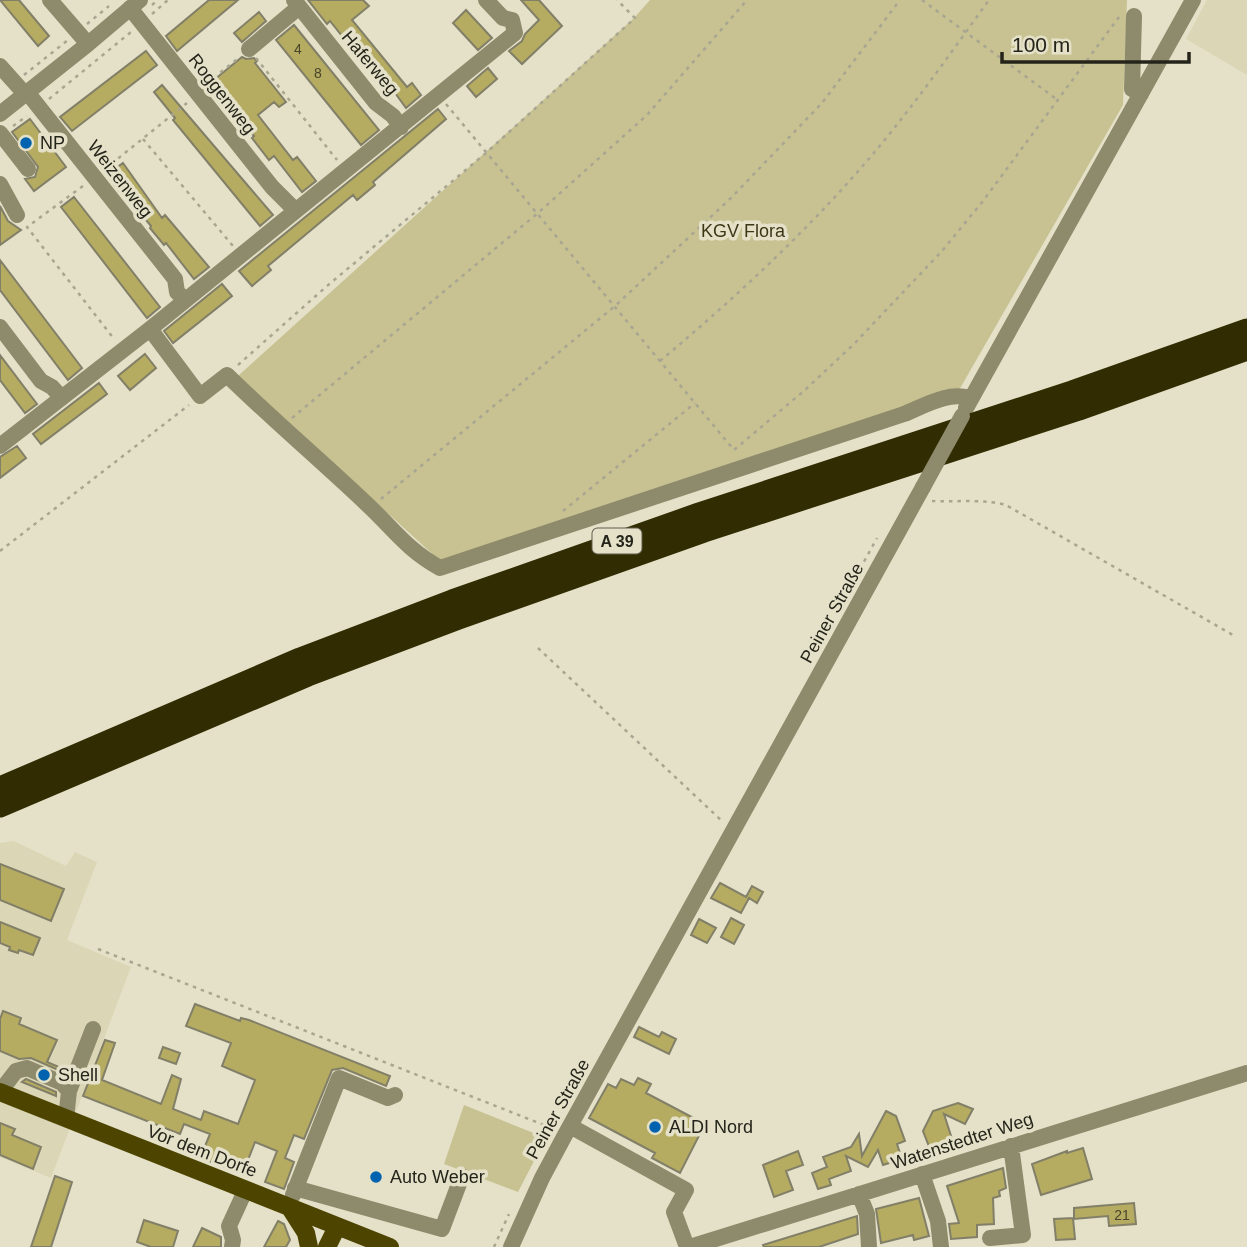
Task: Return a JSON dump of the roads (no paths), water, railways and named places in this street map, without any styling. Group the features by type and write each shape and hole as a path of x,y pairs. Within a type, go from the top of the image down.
{"highway":[{"name":"A 39","path":"0,787 300,658 452,600 699,513 1032,404 1247,329"},
{"name":"A 39","path":"0,807 309,676 483,610 704,533 1079,410 1247,350"}],"main road":[{"name":"Vor dem Dorfe","path":"2,1096 386,1247"},
{"path":"290,1208 306,1233 309,1247"},
{"path":"327,1247 337,1227"}],"street":[{"path":"50,0 83,38"},
{"path":"0,446 57,392 123,350 150,329 181,296 240,255 291,205 346,172 397,121 440,96 516,33 512,20 503,18 486,0"},
{"name":"Peiner Straße","path":"511,1247 542,1178 568,1130 1193,0"},
{"path":"0,114 22,89 129,3"},
{"name":"Roggenweg","path":"129,3 272,187 291,205"},
{"path":"249,49 296,3"},
{"name":"Haferweg","path":"296,3 376,103 397,121"},
{"path":"1134,16 1132,89 1141,94"},
{"name":"Weizenweg","path":"0,66 39,107 175,279 181,296"},
{"path":"1,134 28,169"},
{"path":"0,184 17,215"},
{"path":"0,327 41,381 57,392"},
{"path":"150,329 200,396 228,374 281,427 372,509 403,543 440,568 951,396 962,395 971,399"},
{"path":"66,1119 69,1091 93,1029"},
{"path":"2,1096 16,1071 27,1068 62,1083 69,1091"},
{"name":"Watenstedter Weg","path":"688,1247 1247,1073"},
{"path":"290,1208 295,1188 339,1078 388,1098 394,1095"},
{"path":"568,1130 686,1190 674,1212 688,1247"},
{"path":"990,1238 1023,1235 1011,1146"},
{"path":"922,1174 938,1221 942,1247"},
{"path":"295,1188 442,1229 462,1176"},
{"path":"232,1247 229,1226 245,1191"},
{"path":"859,1194 867,1214 869,1247"}],"place":[{"name":"NP","path":"26,143"},
{"name":"Shell","path":"44,1075"},
{"name":"ALDI Nord","path":"655,1127"},
{"name":"Auto Weber","path":"376,1177"}],"park label":[{"name":"KGV Flora","path":"743,231"}]}
